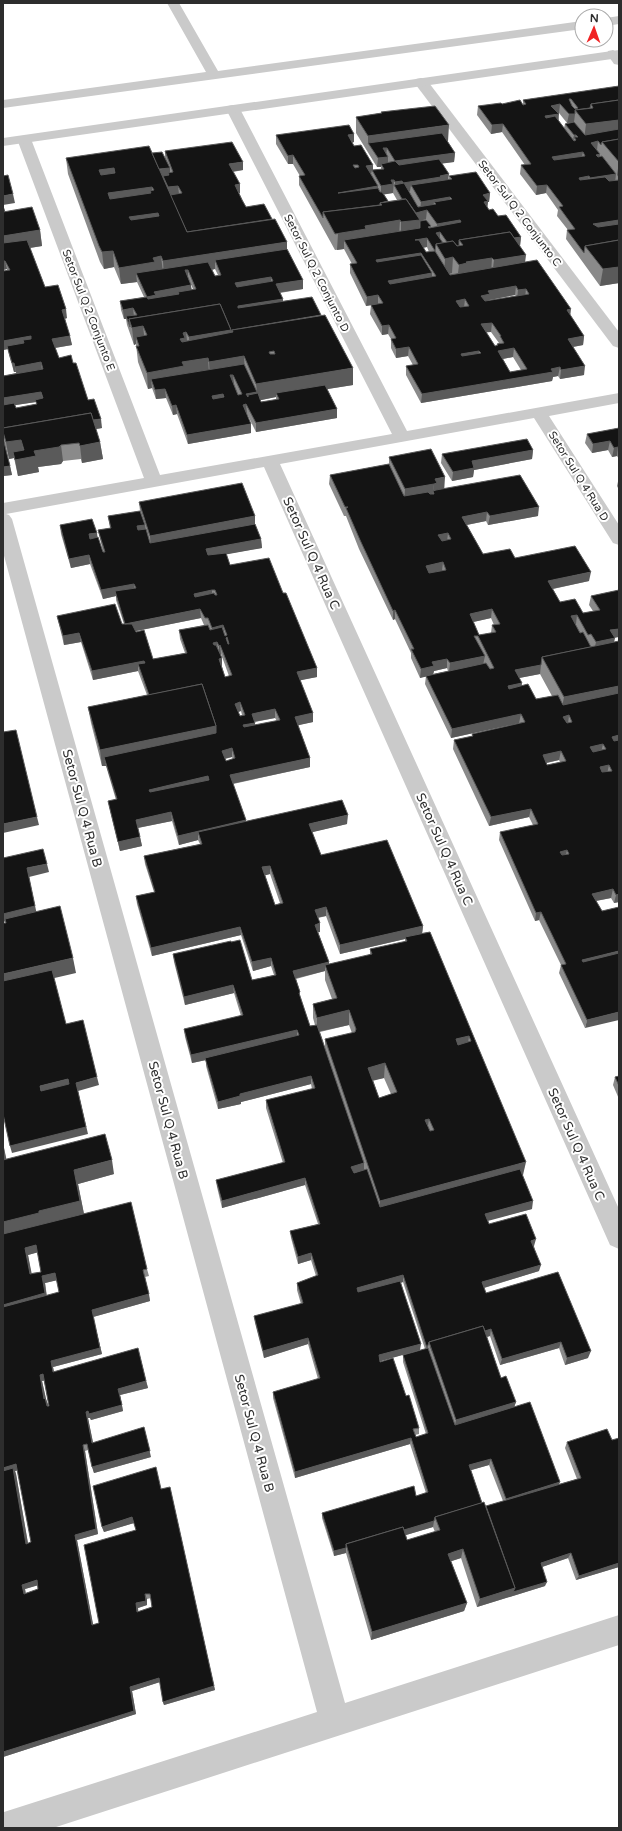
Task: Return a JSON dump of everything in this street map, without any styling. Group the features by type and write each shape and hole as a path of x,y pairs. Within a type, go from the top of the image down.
{"street":[{"path":"173,3 214,75"},
{"path":"3,104 574,26"},
{"path":"3,142 421,82 617,56"},
{"name":"Setor Sul Q 2 Conjunto C","path":"421,82 619,344"},
{"name":"Setor Sul Q 2 Conjunto D","path":"232,109 402,437"},
{"name":"Setor Sul Q 2 Conjunto E","path":"24,139 154,481"},
{"path":"3,509 619,398"},
{"name":"Setor Sul Q 4 Rua D","path":"539,413 619,539"},
{"name":"Setor Sul Q 4 Rua C","path":"270,461 619,1237"},
{"name":"Setor Sul Q 4 Rua B","path":"3,519 335,1722"},
{"path":"4,1828 619,1630"}],"building":[{"path":"619,86 619,100 591,104 590,108 575,110 575,114 569,114 560,104 551,106 559,114 545,116 546,118 555,116 574,141 576,140 574,137 578,137 574,135 565,124 574,122 585,135 619,129 619,139 602,142 601,145 598,141 591,143 600,154 596,155 598,157 602,156 616,174 579,178 580,180 605,177 609,181 619,180 619,220 593,224 598,227 619,224 619,240 585,246 584,253 567,230 575,229 559,207 563,206 547,185 537,186 521,165 531,164 503,124 492,125 478,106 502,104 520,100 523,105 526,104 523,100","holes":["569,99 571,99 578,108 575,109","583,152 585,156 554,160 552,157"]},
{"path":"619,100 619,120 586,124 575,110 593,108 591,104"},
{"path":"435,106 449,125 368,136 356,117 382,113 381,112"},
{"path":"349,125 354,134 348,135 354,146 361,145 373,165 366,166 378,186 338,193 378,188 388,201 380,203 380,205 323,212 323,218 299,176 305,175 293,155 288,156 276,135","holes":["353,165 358,165 359,167 355,168"]},
{"path":"442,133 455,153 395,161 387,148 383,148 388,157 378,158 368,143"},
{"path":"619,139 619,162 602,142"},
{"path":"232,142 243,162 229,164 240,184 235,185 242,200 246,207 264,204 272,219 187,232 170,195 182,193 178,186 168,187 163,176 169,175 168,173 173,172 165,151"},
{"path":"149,146 187,232 275,219 287,242 163,261 161,256 153,258 155,262 119,268 113,251 102,252 99,246 66,158","holes":["114,168 115,173 101,175 99,170","152,187 154,190 150,191 151,193 110,199 108,193","158,213 159,216 131,220 129,217"]},
{"path":"162,152 170,168 159,169 152,153"},
{"path":"439,159 449,174 440,176 441,177 403,183 402,181 395,182 394,180 391,180 393,184 381,186 372,170 384,169 381,164 395,161 399,165"},
{"path":"476,172 490,193 483,195 488,201 484,202 489,210 493,209 498,216 506,215 521,237 514,238 510,232 459,240 459,246 457,246 453,241 447,242 440,232 436,233 443,243 436,244 435,251 450,275 537,260 571,309 567,310 584,336 568,339 585,366 561,370 560,367 551,369 553,372 422,394 406,366 418,364 409,347 396,349 391,339 396,338 389,325 382,326 371,305 383,303 378,295 367,297 350,264 357,263 344,240 420,228 420,221 426,220 431,226 428,227 429,228 461,222 460,220 437,224 427,210 416,213 406,199 402,199 394,185 404,183 418,207 436,204 434,202 452,199 450,197 421,202 411,185 452,179 449,176","holes":["427,238 435,251 426,252 419,240 415,240","421,253 436,276 390,284 388,281 432,273 421,255 377,262 376,260","516,286 518,290 526,289 529,294 485,301 481,296 490,294 488,291","465,299 469,306 460,307 456,301","492,323 504,343 497,344 498,345 495,346 481,324","514,348 527,369 510,372 498,351","479,351 481,353 462,356 461,354"]},
{"path":"8,175 13,194 3,196 3,176"},
{"path":"406,199 420,220 401,222 400,220 365,226 366,229 335,234 323,212 382,205 380,203"},
{"path":"32,207 40,230 3,236 3,212"},
{"path":"510,232 526,255 494,260 492,258 466,262 467,263 459,265 453,257 445,259 436,244 453,241 457,246 463,245 459,240"},
{"path":"27,240 45,287 58,285 66,309 62,310 70,336 52,339 59,358 71,355 73,363 76,363 88,400 94,399 101,419 93,420 91,413 3,428 3,405 14,403 16,408 37,404 35,400 43,398 41,392 3,398 3,376 43,369 41,362 15,367 14,363 12,363 7,346 24,343 23,340 31,339 31,336 3,341 3,271 10,270 5,261 3,261 3,243"},
{"path":"619,240 619,267 603,269 585,246"},
{"path":"287,249 303,280 276,284 283,299 238,306 238,308 312,297 321,315 232,330 232,333 220,304 129,319 130,327 126,316 137,315 133,308 123,310 120,301 147,297 136,273 208,262 215,276 221,275 215,260","holes":["185,270 188,270 196,289 178,292 179,294 148,299 147,297 156,295 154,292 191,285","271,277 273,281 237,287 235,283"]},
{"path":"220,304 231,330 189,337 186,332 183,333 185,338 180,339 182,342 233,332 232,330 325,315 353,368 256,384 244,356 209,362 208,358 182,362 184,366 147,373 136,346 139,346 136,337 147,335 143,326 132,328 129,319","holes":["274,351 275,354 270,354 269,352"]},
{"path":"244,364 257,392 246,394 248,397 248,395 258,393 261,402 279,399 276,393 325,385 337,409 256,423 246,404 243,405 251,424 187,435 176,405 172,406 165,389 155,390 151,379","holes":["230,375 233,375 242,394 238,395","223,394 224,397 213,399 212,396"]},
{"path":"91,413 100,442 80,446 79,443 61,445 59,447 34,451 36,456 15,460 13,452 24,450 21,440 6,442 3,432 3,428"},
{"path":"619,428 619,448 614,448 610,441 593,444 587,434"},
{"path":"3,438 10,466 3,467"},
{"path":"527,439 533,450 472,461 474,468 453,472 442,454"},
{"path":"431,449 445,477 435,479 437,483 434,484 405,489 389,457"},
{"path":"389,464 404,496 428,492 430,494 434,494 433,491 436,490 520,475 539,507 490,516 487,512 462,517 483,554 510,549 515,558 575,546 591,572 548,581 560,602 575,599 583,613 600,610 591,596 619,590 619,629 610,630 615,638 596,642 591,634 588,635 577,615 571,616 580,633 583,632 591,647 542,657 541,665 515,670 522,683 508,686 509,689 528,684 536,699 558,695 563,705 619,693 619,735 612,737 614,741 619,740 619,894 616,895 613,889 592,894 602,911 619,907 619,951 582,960 583,962 619,953 619,1012 587,1020 561,965 566,964 541,912 536,913 500,832 538,824 531,809 491,817 454,740 473,736 472,734 525,722 521,714 452,729 426,676 486,663 490,669 494,668 478,636 474,636 485,656 450,663 447,659 432,662 434,666 421,669 411,649 414,649 395,610 393,611 360,540 346,508 348,507 345,507 330,475","holes":["448,533 451,539 442,541 438,535","443,562 446,570 429,573 426,566","492,609 500,624 492,625 496,632 479,635 470,614","569,715 572,722 567,723 563,717","603,744 606,749 593,752 590,747","561,751 566,761 547,765 543,755","609,765 612,771 602,772 600,767","567,850 569,854 562,855 560,852"]},
{"path":"242,483 255,516 150,536 139,502"},
{"path":"140,511 145,525 137,526 138,530 146,529 150,543 255,524 261,539 206,549 208,555 226,553 230,565 269,558 283,593 286,593 317,668 297,672 313,713 295,717 310,758 230,775 246,820 178,836 171,812 136,820 140,837 118,842 108,801 117,799 104,757 216,733 216,726 202,684 149,695 138,664 145,663 144,661 92,671 79,633 63,636 57,616 115,604 122,624 125,624 115,591 136,588 134,584 101,590 89,555 69,559 60,525 92,519 97,533 89,534 90,539 98,537 103,552 105,552 98,530 111,528 108,516","holes":["215,590 217,595 214,593 195,597 194,594","200,609 205,618 208,618 212,628 223,625 227,635 225,636 222,627 210,630 208,625 179,630 187,653 153,659 144,630 136,632 132,624 125,624","217,642 219,646 220,645 232,675 225,677 219,659 222,658 216,645 213,643","240,702 245,715 240,716 235,704","275,709 280,720 244,727 243,725 255,723 252,714","232,748 235,758 226,761 222,751","208,776 209,780 150,792 149,790"]},
{"path":"619,641 619,686 564,697 542,657"},
{"path":"202,684 216,726 100,750 88,707"},
{"path":"16,730 37,817 3,824 3,732"},
{"path":"342,800 348,815 309,824 321,855 387,840 423,926 340,945 326,907 315,910 320,923 315,925 329,962 293,971 310,1026 317,1025 364,1163 351,1167 354,1173 367,1169 380,1207 520,1169 533,1201 485,1214 489,1224 526,1214 536,1239 531,1241 541,1265 482,1282 486,1293 558,1272 591,1351 567,1358 561,1342 502,1359 491,1329 485,1331 483,1326 429,1342 427,1348 403,1275 357,1288 358,1292 400,1281 421,1344 379,1355 380,1362 393,1358 406,1396 409,1395 419,1428 413,1429 416,1437 428,1433 403,1355 428,1348 455,1425 530,1402 560,1482 506,1499 491,1459 469,1465 482,1503 435,1517 434,1521 404,1530 403,1527 346,1544 346,1548 334,1551 322,1513 414,1486 416,1496 428,1492 411,1438 295,1472 273,1392 320,1378 308,1338 263,1351 254,1316 303,1303 297,1283 318,1275 311,1253 298,1257 290,1231 320,1224 305,1178 222,1201 216,1180 285,1162 266,1100 315,1088 311,1076 240,1094 240,1096 218,1102 205,1058 299,1035 297,1030 191,1055 184,1029 243,1015 233,985 184,997 173,954 240,940 252,980 276,975 271,958 252,962 240,927 151,948 136,896 155,892 144,856 202,844 198,832","holes":["270,866 283,903 275,905 262,867"]},
{"path":"43,849 47,864 27,868 35,906 3,914 3,858"},
{"path":"60,906 73,958 3,974 3,923 6,923 5,919"},
{"path":"430,932 526,1162 380,1201 325,1039 355,1032 356,1029 349,1010 317,1018 313,1004 337,998 325,965 372,954 370,949 407,941 405,937","holes":["469,1036 471,1041 458,1045 456,1039","385,1063 397,1092 379,1098 368,1068","429,1119 434,1130 430,1131 425,1120"]},
{"path":"52,970 66,1024 83,1020 97,1077 76,1083 86,1127 10,1146 3,1114 3,981","holes":["68,1079 69,1084 41,1091 40,1086"]},
{"path":"619,1076 619,1086 615,1077"},
{"path":"105,1134 112,1160 74,1170 80,1201 3,1222 3,1160"},
{"path":"131,1202 147,1269 143,1270 149,1294 92,1310 100,1348 51,1361 53,1372 138,1348 146,1381 118,1389 122,1405 89,1414 88,1411 86,1412 92,1443 144,1427 150,1451 92,1467 87,1444 83,1445 96,1529 75,1535 92,1625 99,1623 84,1545 136,1530 132,1517 102,1527 93,1486 156,1467 161,1489 170,1487 214,1686 163,1702 159,1678 130,1687 134,1711 3,1752 3,1471 13,1468 26,1544 31,1542 16,1464 3,1468 3,1307 59,1292 55,1273 42,1276 45,1293 3,1305 3,1234","holes":["36,1245 41,1272 30,1274 25,1248","43,1374 49,1406 47,1406 45,1398 44,1399 40,1375","37,1580 38,1589 24,1594 22,1585","145,1594 150,1594 152,1607 137,1612 136,1603 146,1601"]},
{"path":"483,1326 501,1378 506,1376 516,1402 456,1420 429,1342"},
{"path":"607,1429 612,1440 619,1438 619,1563 579,1576 571,1553 541,1563 547,1582 513,1592 515,1588 486,1506 581,1478 567,1442"},
{"path":"484,1502 515,1588 480,1599 463,1549 448,1554 467,1603 372,1632 346,1544 403,1527 407,1540 440,1530 435,1517"}]}
